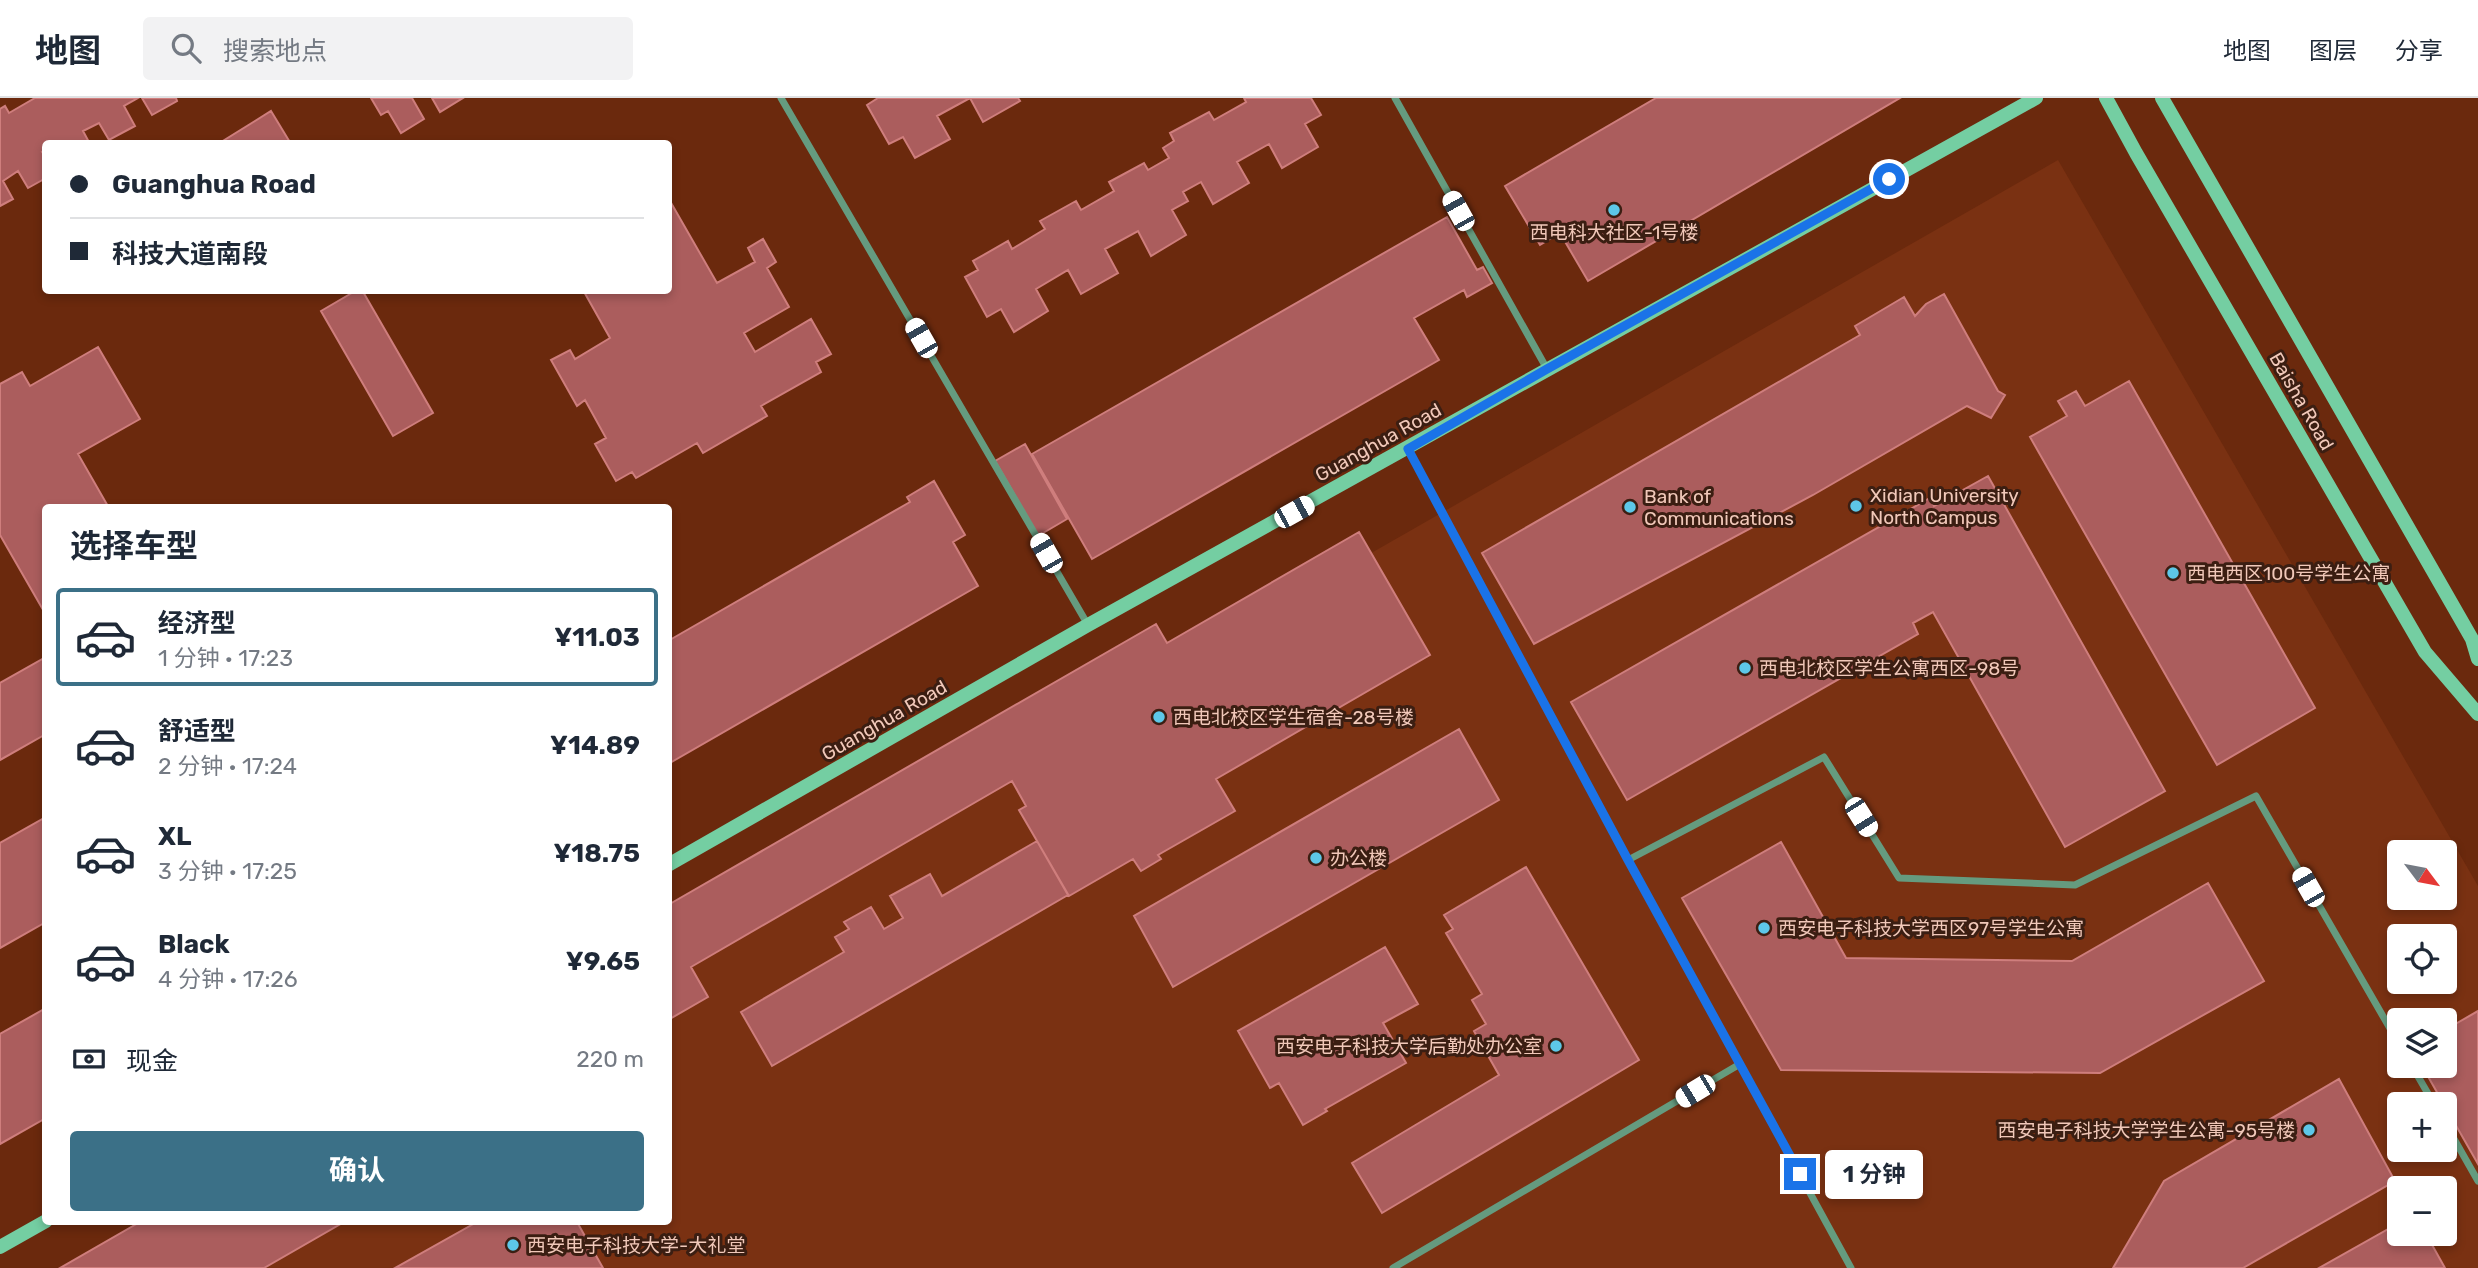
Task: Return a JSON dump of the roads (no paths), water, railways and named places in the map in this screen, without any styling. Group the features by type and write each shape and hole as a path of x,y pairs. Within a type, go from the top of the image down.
{"street":[{"path":"781,98 1088,625"},
{"path":"1395,98 1547,369"},
{"name":"Guanghua Road","path":"672,863 1088,625 2036,98"},
{"name":"Baisha Road","path":"2106,98 2425,652 2478,714"},
{"name":"Baisha Road","path":"2162,98 2472,639 2478,659"},
{"path":"1408,449 1851,1268"},
{"path":"1628,860 1824,757 1899,878 2075,886 2256,796 2387,1023"},
{"path":"1393,1268 1402,1266 1740,1064"},
{"path":"2457,1144 2478,1181"},
{"path":"0,1247 42,1223"}],"place":[{"name":"西电科大社区-1号楼","path":"1614,210"},
{"name":"Xidian University North Campus","path":"1856,506"},
{"name":"Bank of Communications","path":"1630,507"},
{"name":"西电西区100号学生公寓","path":"2173,573"},
{"name":"西电北校区学生公寓西区-98号","path":"1745,668"},
{"name":"西电北校区学生宿舍-28号楼","path":"1159,717"},
{"name":"办公楼","path":"1316,858"},
{"name":"西安电子科技大学西区97号学生公寓","path":"1764,928"},
{"name":"西安电子科技大学后勤处办公室","path":"1556,1046"},
{"name":"西安电子科技大学学生公寓-95号楼","path":"2309,1130"},
{"name":"西安电子科技大学-大礼堂","path":"513,1245"}]}
